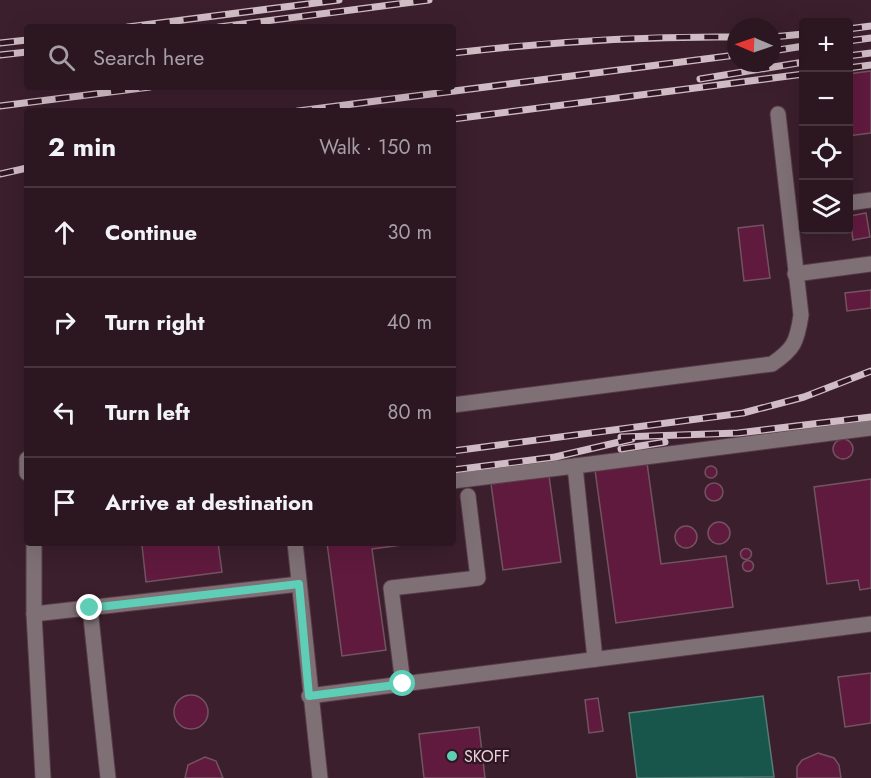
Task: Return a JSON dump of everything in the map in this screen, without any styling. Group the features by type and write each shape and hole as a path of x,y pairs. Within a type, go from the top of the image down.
{"lane":[{"path":"456,405 772,364 790,352 798,336 801,315 778,114"},
{"path":"853,202 871,200"},
{"path":"788,212 799,211"},
{"path":"795,274 871,264"},
{"path":"456,482 871,428"},
{"path":"575,466 595,658"},
{"path":"403,684 391,588 477,578 468,496"},
{"path":"33,546 42,778"},
{"path":"295,546 309,696 320,778"},
{"path":"34,614 299,584"},
{"path":"90,608 108,778"},
{"path":"309,696 871,624"}],"shaded area":[{"path":"763,696 774,777 637,778 629,713"}],"building":[{"path":"871,71 871,133 853,135 853,73"},
{"path":"866,213 870,237 853,240 853,215"},
{"path":"763,225 770,278 744,281 738,228"},
{"path":"871,290 871,308 847,311 845,293"},
{"path":"843,439 850,442 853,449 850,456 843,459 836,456 833,449 836,442"},
{"path":"647,463 661,564 726,556 733,607 616,623 595,470"},
{"path":"713,466 717,472 713,478 709,478 705,470"},
{"path":"549,476 561,562 503,570 491,484"},
{"path":"871,479 871,588 860,590 858,580 827,584 814,487"},
{"path":"714,483 720,486 723,492 720,498 714,501 708,498 705,492 708,486"},
{"path":"719,522 727,525 730,533 727,541 719,544 711,541 708,533 711,525"},
{"path":"686,526 694,529 697,537 694,545 686,548 678,545 675,537 678,529"},
{"path":"142,546 218,546 222,572 146,582"},
{"path":"327,546 394,546 372,549 386,650 342,656"},
{"path":"746,549 750,550 750,558 746,559 742,558 741,554 742,550"},
{"path":"748,561 752,562 752,570 748,571 744,570 743,566 744,562"},
{"path":"871,673 871,723 845,727 838,677"},
{"path":"191,695 203,700 208,712 203,724 191,729 179,724 174,712 179,700"},
{"path":"598,698 603,731 589,733 585,700"},
{"name":"SKOFF","path":"479,727 485,778 424,778 419,734"},
{"path":"818,753 834,758 839,765 841,778 797,778 797,767 802,760"},
{"path":"205,757 216,761 223,778 185,778 188,765"}],"railway":[{"path":"151,24 339,0"},
{"path":"242,24 429,0"},
{"path":"853,28 871,26"},
{"path":"781,36 799,34"},
{"path":"456,53 594,40 727,37"},
{"path":"853,40 871,38"},
{"path":"0,43 24,40"},
{"path":"781,50 799,47"},
{"path":"0,55 24,52"},
{"path":"853,55 871,53"},
{"path":"321,108 727,56"},
{"path":"700,79 799,63"},
{"path":"853,67 871,65"},
{"path":"456,119 799,75"},
{"path":"0,106 126,90"},
{"path":"0,174 24,169"},
{"path":"456,451 743,413 804,397 871,371"},
{"path":"621,437 738,433 871,417"},
{"path":"456,470 555,457 632,439"},
{"path":"621,449 665,442"}],"place":[{"name":"SKOFF","path":"452,756"}],"route":[{"path":"90,608 299,584 309,696 403,684"}]}
